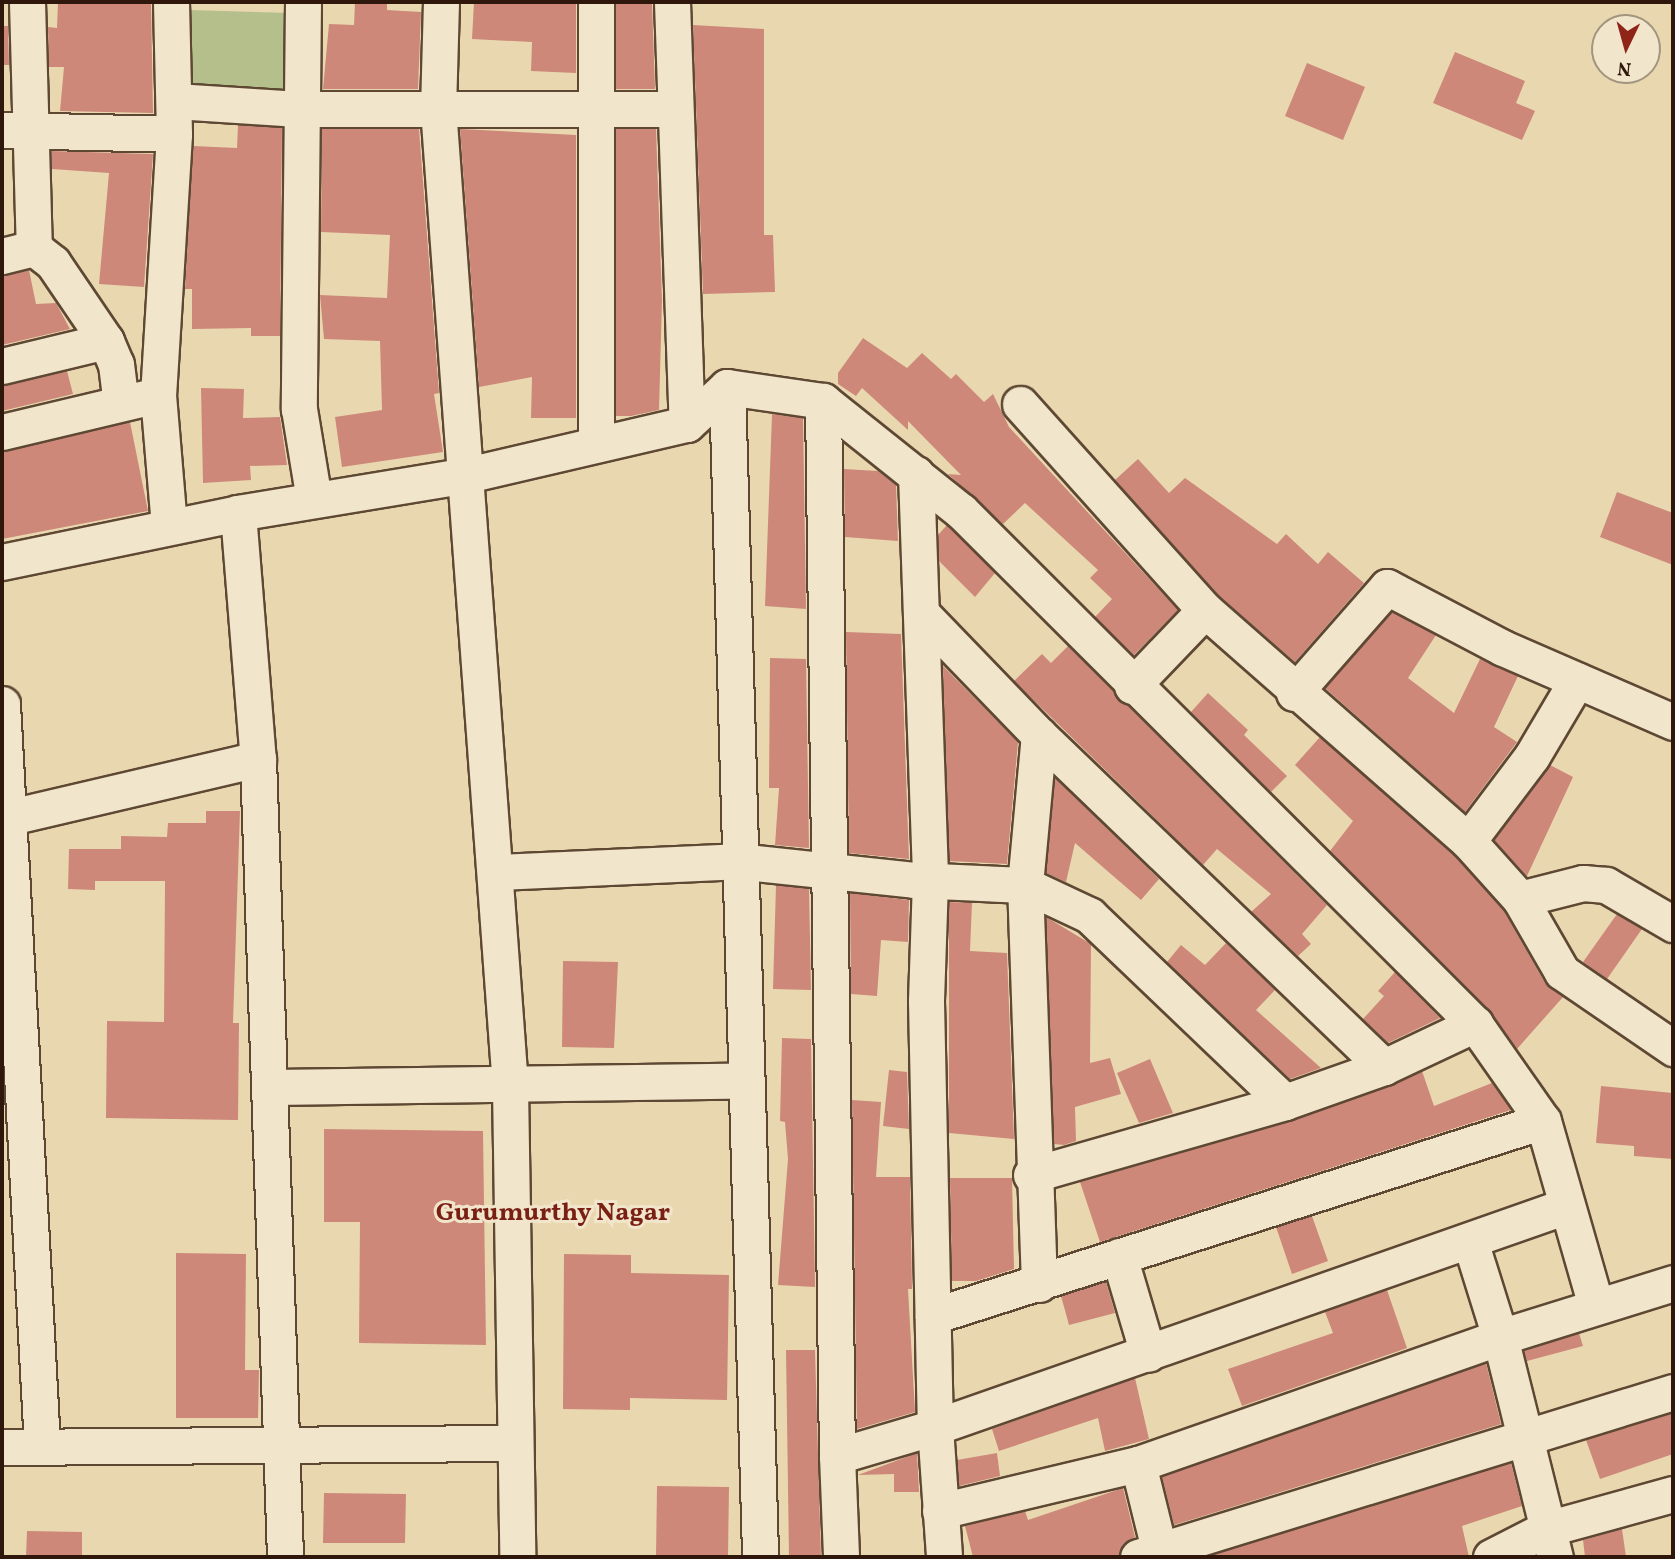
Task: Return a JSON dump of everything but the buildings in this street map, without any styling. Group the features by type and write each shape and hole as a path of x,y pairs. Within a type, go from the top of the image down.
{"street":[{"path":"27,2 14,130 18,252 53,263 106,341 116,364 121,402"},
{"path":"169,526 158,396 174,117 171,2"},
{"path":"303,2 299,109 299,409 314,500"},
{"path":"441,2 438,108 498,872 510,1086 511,1443 517,1557"},
{"path":"596,2 596,442"},
{"path":"672,2 687,424"},
{"path":"14,130 299,109 674,109"},
{"path":"2,366 106,341"},
{"path":"2,562 238,513 467,475 596,442 687,424 727,387"},
{"path":"727,387 823,401 961,511 1132,686 1475,1024 1543,1121 1596,1306"},
{"path":"727,387 737,861 760,1557"},
{"path":"2,432 121,402 158,396"},
{"path":"823,401 837,1456 841,1557"},
{"path":"1020,404 1205,610 1294,693 1468,841 1520,899 1562,972 1673,1048"},
{"path":"916,474 930,880 926,1002 933,1316 944,1557"},
{"path":"238,513 258,759 272,1087 277,1446 285,1557"},
{"path":"1294,693 1387,587 1577,680 1673,722"},
{"path":"1132,686 1205,610"},
{"path":"922,614 1039,735 1384,1067"},
{"path":"1468,841 1532,756 1577,680"},
{"path":"2,704 5,818 43,1445"},
{"path":"1039,735 1025,885 1031,1175 1039,1284"},
{"path":"5,818 258,759"},
{"path":"498,872 737,861 831,873 1025,885 1089,915 1285,1102"},
{"path":"1520,899 1583,883 1606,885 1673,924"},
{"path":"1031,1175 1285,1102 1384,1067 1475,1024"},
{"path":"272,1087 510,1086 746,1080"},
{"path":"933,1316 1543,1121"},
{"path":"837,1456 936,1427 1566,1206"},
{"path":"1469,1241 1500,1337 1551,1543"},
{"path":"1119,1256 1148,1354"},
{"path":"940,1511 1138,1464 1500,1337 1673,1283"},
{"path":"1138,1464 1153,1555 1526,1435 1673,1392"},
{"path":"2,1447 511,1443"},
{"path":"1491,1557 1551,1543 1673,1494"}],"green space":[{"path":"189,10 290,13 288,91 188,89"}],"district":[{"name":"Gurumurthy Nagar","path":"553,1214"}]}
